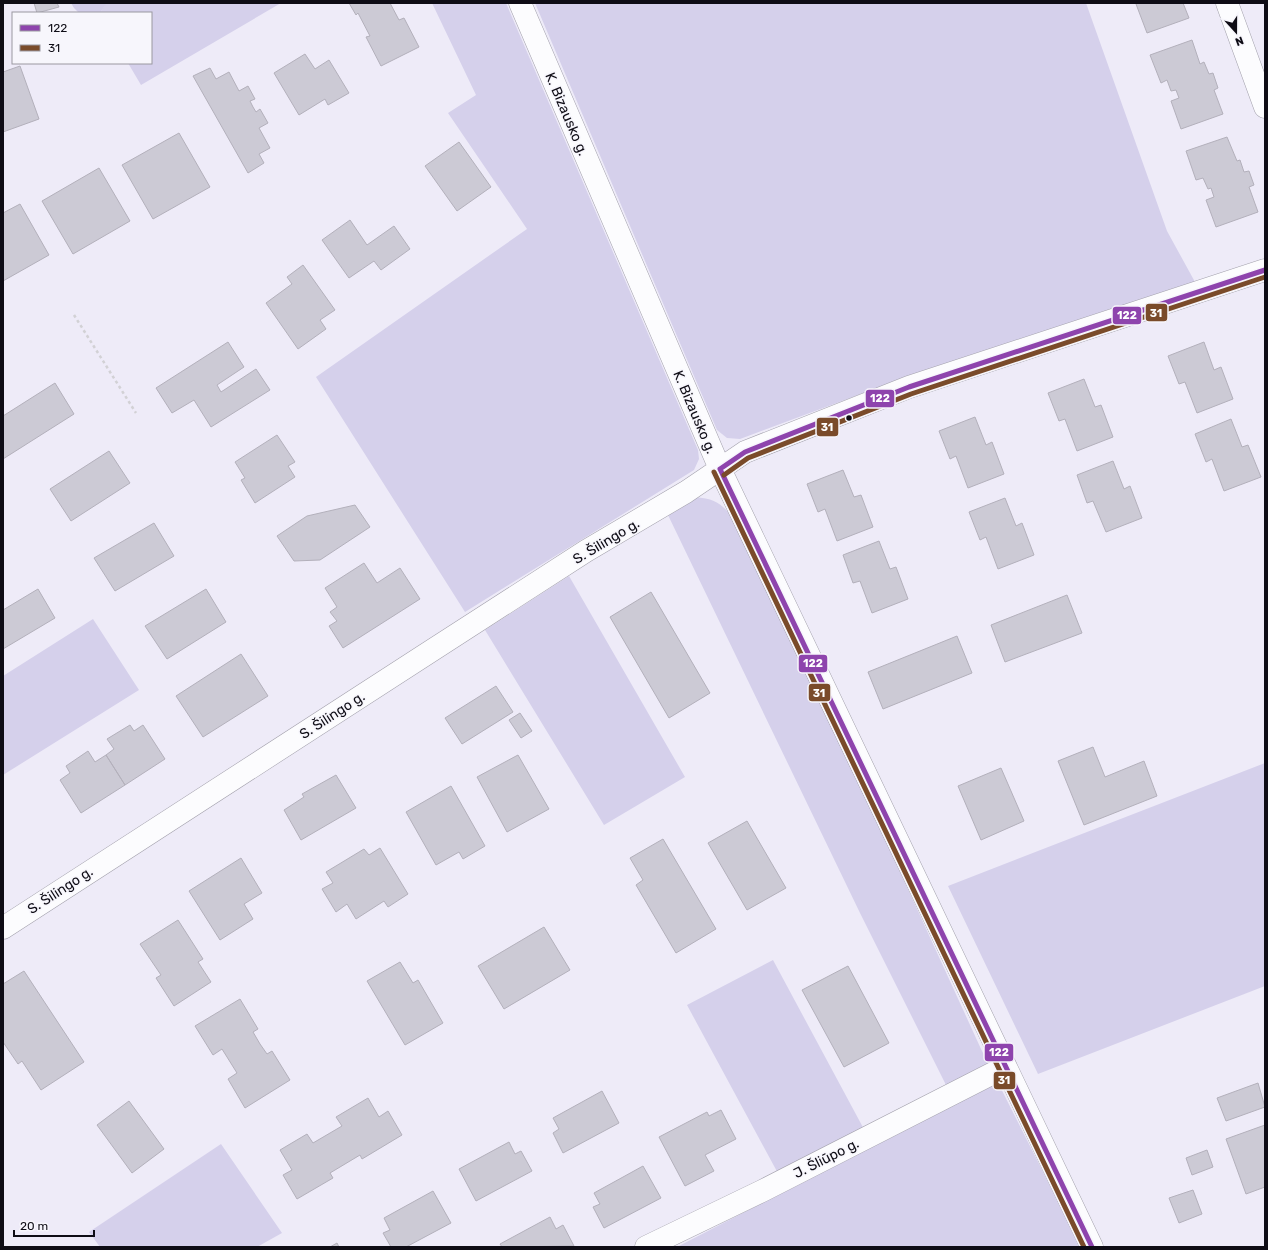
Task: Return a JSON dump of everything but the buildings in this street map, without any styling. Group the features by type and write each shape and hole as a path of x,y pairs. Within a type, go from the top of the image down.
{"street":[{"name":"K. Bizausko g.","path":"520,3 720,469 1092,1247"},
{"path":"1227,3 1265,107"},
{"name":"S. Šilingo g.","path":"3,928 586,551 686,492 752,449 909,387 1265,270"},
{"name":"J. Šliūpo g.","path":"646,1247 762,1191 1005,1067"}],"path":[{"path":"74,315 136,413"}],"shaded area":[{"path":"71,3 106,3 101,12 78,12"},
{"path":"106,3 281,3 141,85 129,64 152,64 152,12 101,12"},
{"path":"432,3 506,3 698,450 699,459 694,470 465,612 316,377 527,229 448,113 476,95"},
{"path":"535,3 1086,3 1167,231 1195,282 920,372 740,439 727,438 717,430"},
{"path":"695,497 715,501 724,507 737,523 850,762 981,1049 1081,1247 677,1247 787,1190 687,1005 773,960 873,1146 955,1103 860,913 667,513"},
{"path":"569,576 685,777 604,825 485,630"},
{"path":"93,619 139,690 3,775 3,676"},
{"path":"1265,763 1265,986 1038,1074 948,886"},
{"path":"221,1144 282,1233 257,1247 100,1247 89,1232"}],"transit line":[{"name":"122","path":"720,469 745,452 909,387 1265,270"},
{"name":"31","path":"724,475 748,458 911,394 1265,277"},
{"name":"122","path":"720,469 1092,1247"},
{"name":"31","path":"714,472 1084,1247"}]}
